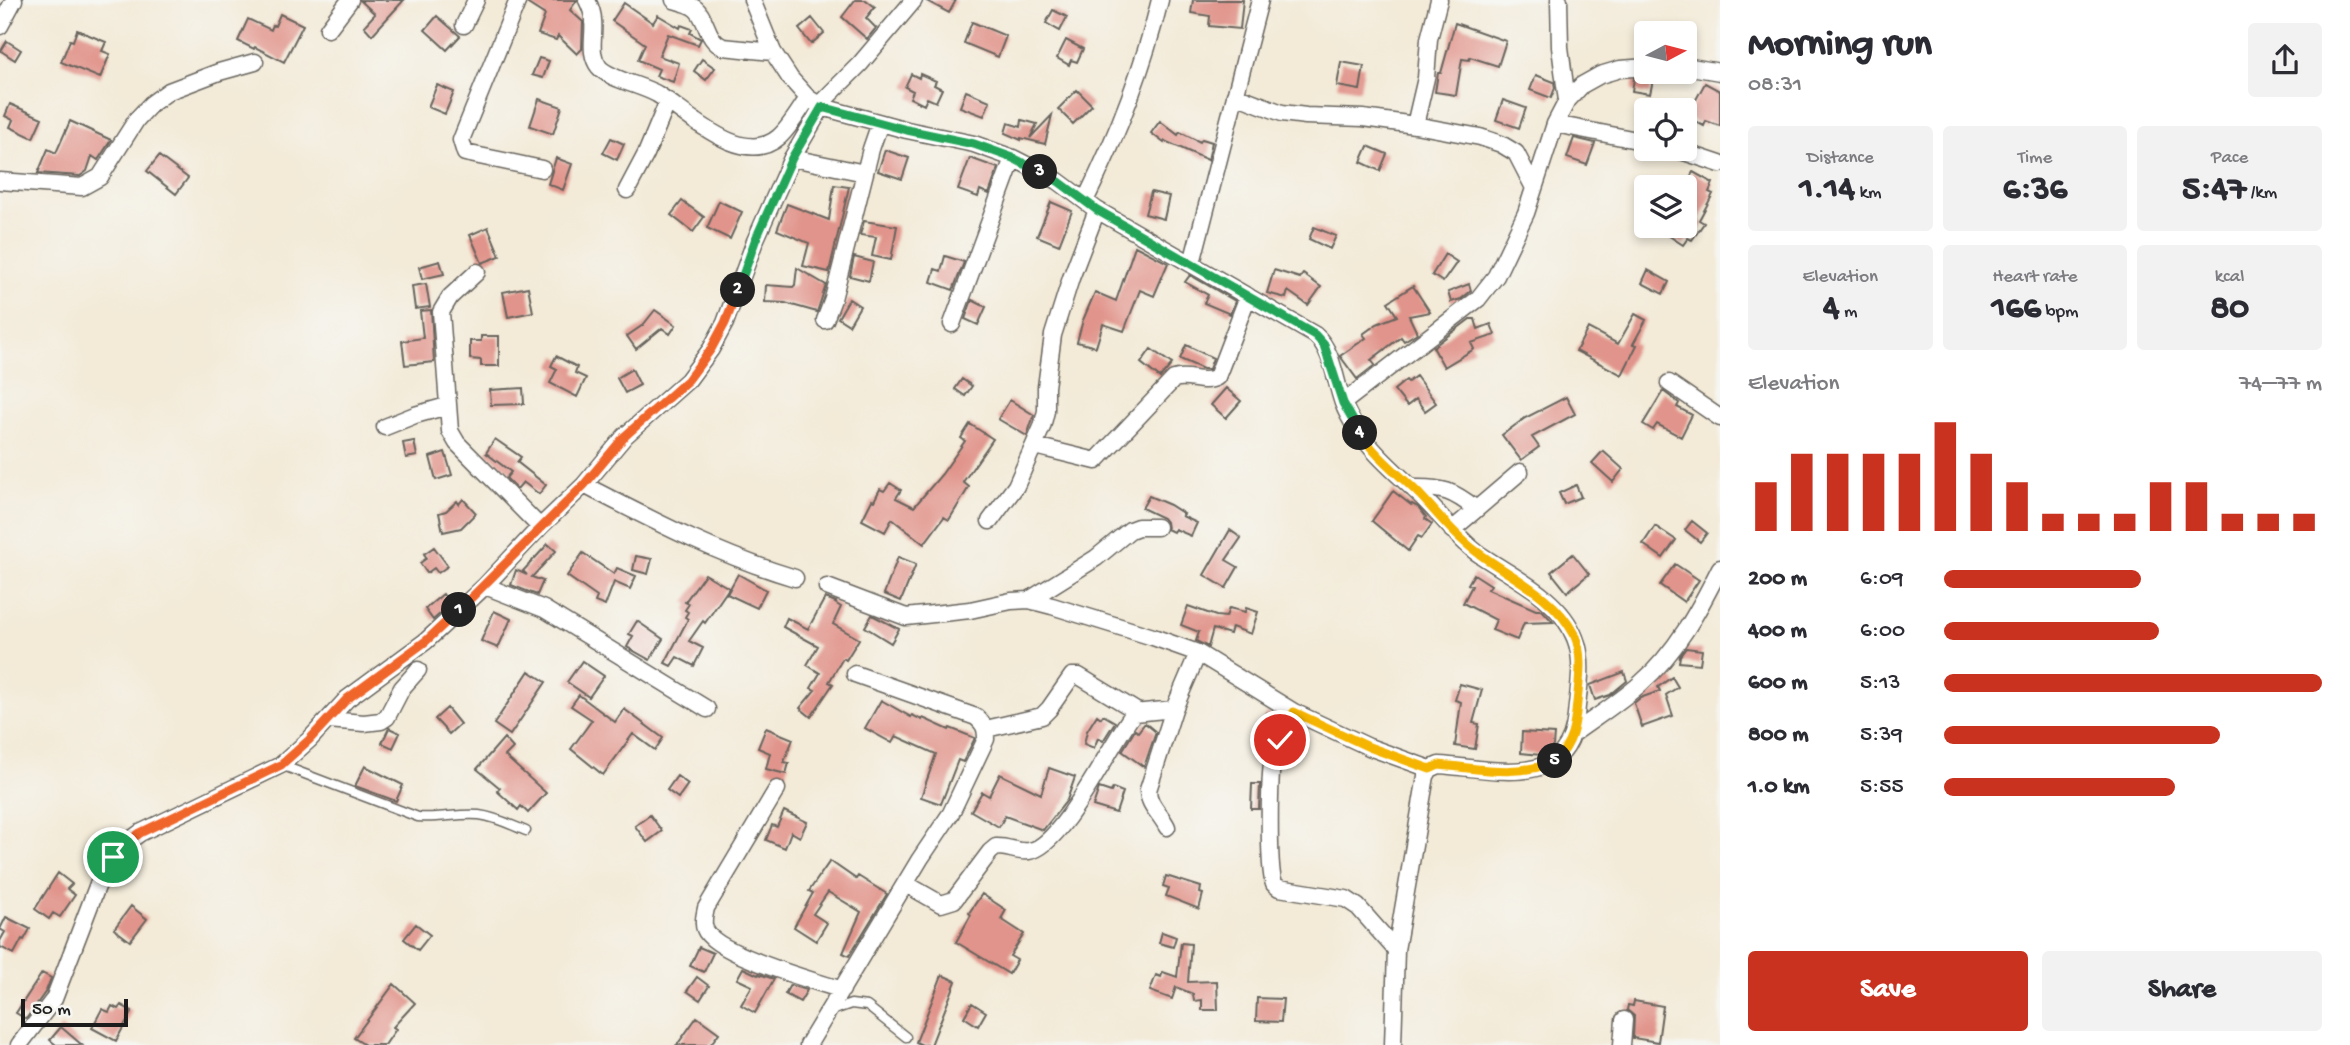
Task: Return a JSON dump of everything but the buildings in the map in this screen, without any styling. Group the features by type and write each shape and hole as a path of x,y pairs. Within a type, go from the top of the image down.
{"street":[{"path":"0,26 14,0"},
{"path":"328,29 350,0"},
{"path":"464,25 476,0"},
{"path":"518,0 480,90 461,141 461,148 465,153 542,169"},
{"path":"587,0 593,20 593,54 600,69 614,78 642,86 668,101 685,116 745,147 770,143 780,136 860,64 914,0"},
{"path":"674,0 694,7 716,44 773,52"},
{"path":"752,0 773,52 790,78 816,103 880,123 974,144 1013,158 1058,181 1091,205 1309,330 1321,340 1349,417 1365,440 1452,530 1476,551 1538,593 1554,608 1575,636 1579,651 1580,678 1574,733 1556,761 1544,767 1518,772 1439,765 1430,769 1369,747 1294,712 1198,653 1140,633 1029,600 906,617 827,587"},
{"path":"990,521 1016,486 1035,446 1046,411 1046,387 1054,335 1091,205 1142,65 1160,0"},
{"path":"1192,263 1260,0"},
{"path":"1415,125 1426,78 1429,39 1439,0"},
{"path":"1559,0 1560,47 1567,101"},
{"path":"0,181 82,187 100,177 137,119 151,104 169,91 255,62"},
{"path":"1343,403 1478,299 1496,276 1526,213 1555,124 1567,101 1582,85 1600,75 1634,68"},
{"path":"1698,68 1720,72"},
{"path":"1235,95 1282,113 1363,118 1480,137 1501,144 1516,153 1533,186"},
{"path":"627,190 646,154 668,101"},
{"path":"19,1045 54,999 103,871 118,849 140,833 281,765 347,699 426,641 485,586 584,485 625,436 688,380 711,349 725,323 755,241 816,103"},
{"path":"825,320 880,123"},
{"path":"1555,124 1634,139"},
{"path":"1697,156 1720,164"},
{"path":"792,158 865,173"},
{"path":"952,324 1013,158"},
{"path":"477,272 450,298 440,312 450,432 457,443 540,527"},
{"path":"1035,446 1096,461 1174,379 1181,376 1204,381 1217,377 1248,296"},
{"path":"1669,383 1720,418"},
{"path":"385,427 415,415 447,407"},
{"path":"1452,530 1520,471"},
{"path":"584,485 680,534 748,564 795,578"},
{"path":"1412,488 1431,487 1451,491 1476,509"},
{"path":"1029,600 1096,558 1129,530 1157,527"},
{"path":"1574,733 1640,684 1658,667 1701,606 1720,568"},
{"path":"485,586 544,609 707,709"},
{"path":"1167,827 1149,802 1148,790 1174,709 1198,653"},
{"path":"328,720 364,723 381,721 387,717 402,688 418,670"},
{"path":"808,1045 951,813 986,739 983,722 976,717 855,674"},
{"path":"986,729 1042,716 1072,676 1079,676 1138,712"},
{"path":"906,884 941,904 946,903 954,900 996,847 1029,851 1040,848 1070,815 1128,720 1138,712 1174,709"},
{"path":"1294,712 1273,758 1271,865 1274,884 1279,888 1346,899 1358,907 1396,950"},
{"path":"1393,1045 1396,950 1418,820 1430,769"},
{"path":"777,789 706,908 705,929 712,940 745,957 842,990"},
{"path":"1622,1045 1624,1020"}],"lane":[{"path":"281,765 418,817 477,815 494,818 526,831"},
{"path":"828,1012 851,1004 867,1006 906,1037"}],"route":[{"path":"113,857 118,849 140,833 281,765 309,740 347,699 426,641 485,586 584,485 625,436 688,380 711,349 725,323 755,241 792,158 822,107 907,130 974,144 1013,158 1058,181 1097,210 1309,330 1324,345 1349,417 1365,440 1452,530 1476,551 1538,593 1554,608 1575,636 1579,651 1580,678 1574,733 1556,761 1544,767 1518,772 1439,765 1430,769 1369,747 1294,712 1280,740"}]}
